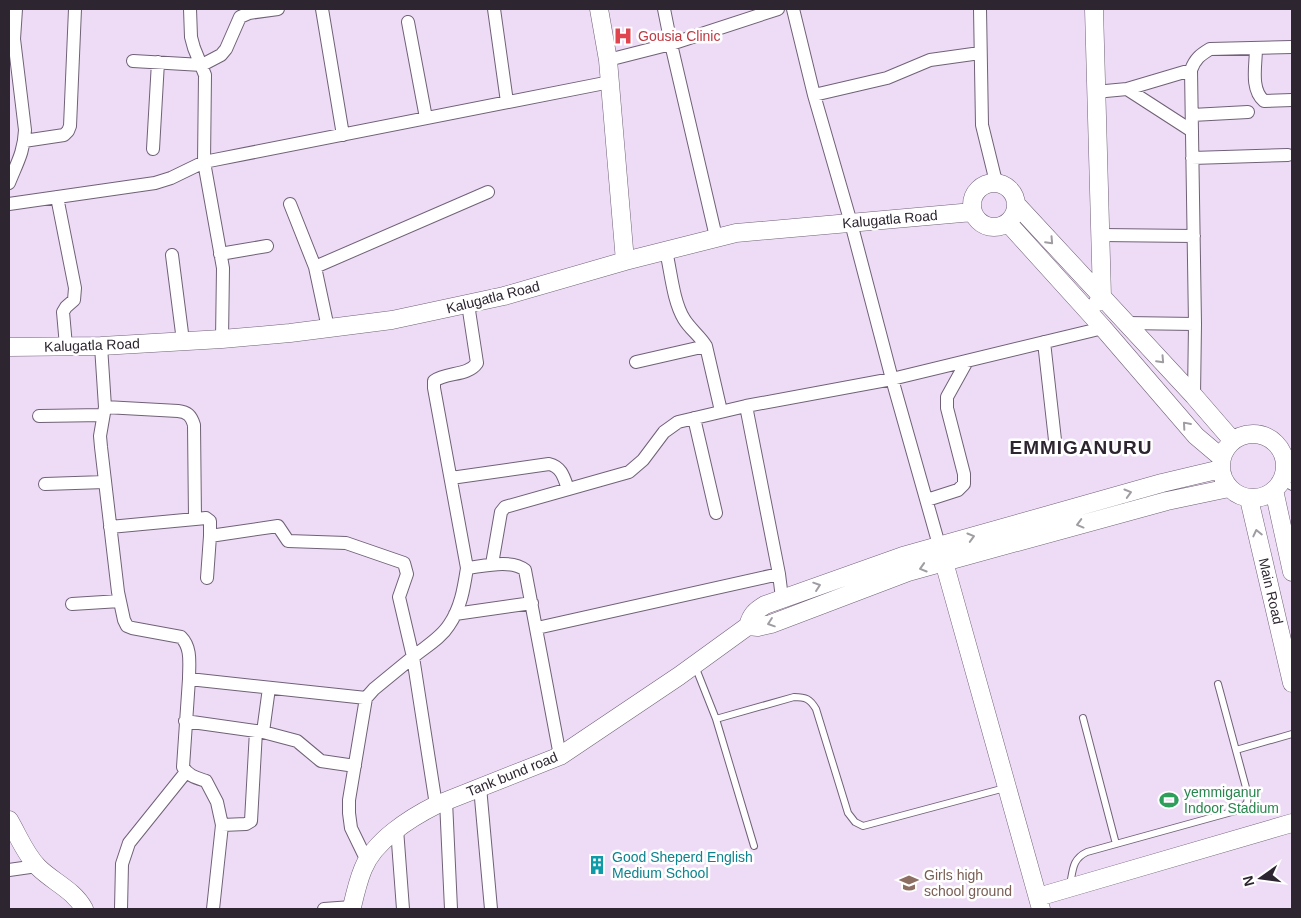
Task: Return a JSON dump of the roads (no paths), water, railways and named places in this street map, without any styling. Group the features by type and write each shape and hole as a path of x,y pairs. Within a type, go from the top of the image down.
{"street":[{"path":"9,183 23,147 25,130 14,39 16,9"},
{"path":"9,155 23,147 64,135 68,131 75,9"},
{"path":"190,9 191,37 202,65 206,85 204,162 224,282 222,338"},
{"path":"133,61 202,65 221,55 226,49 240,17 249,13 278,9"},
{"path":"322,9 343,135"},
{"path":"494,9 507,102"},
{"path":"599,9 608,60 625,261"},
{"path":"664,9 716,238"},
{"path":"608,60 671,44 778,9"},
{"path":"793,9 814,95 851,223 892,379 1039,903 1070,888 1292,823"},
{"path":"980,9 982,125 996,182"},
{"path":"1089,312 1102,297 1094,9"},
{"path":"408,22 426,118"},
{"path":"1194,396 1195,324 1191,70 1194,60 1200,54 1210,49 1292,47"},
{"path":"1256,48 1255,89 1258,96 1264,101 1292,100"},
{"path":"814,95 886,78 930,60 980,53"},
{"path":"153,149 158,62"},
{"path":"1095,92 1128,89 1191,70"},
{"path":"9,204 155,183 171,178 204,162 610,82"},
{"path":"1128,89 1192,131"},
{"path":"1192,115 1248,112"},
{"path":"1192,158 1288,156"},
{"path":"1017,205 1013,217 1008,223 1002,226 988,227 976,218 972,205 976,191 988,183 996,182 1010,188 1017,205 1194,396 1233,441"},
{"path":"315,267 488,192"},
{"path":"57,197 75,288 74,300 63,312 66,346"},
{"path":"290,204 315,267 328,328"},
{"name":"Kalugatla Road","path":"9,347 101,346 183,341 328,328 392,320 504,296 625,261 736,233 973,212"},
{"path":"1008,223 1222,464"},
{"path":"1101,235 1194,236"},
{"path":"220,254 267,246"},
{"path":"666,251 679,308 684,319 706,346 722,411"},
{"path":"172,255 183,341"},
{"path":"367,861 351,828 349,800 366,698 374,689 442,634 456,614 463,591 467,568 434,381 441,376 473,368 477,363 468,304"},
{"path":"1126,323 1195,324"},
{"path":"492,564 501,512 505,507 629,472 643,460 664,432 678,422 746,406 892,379 1103,328"},
{"path":"1044,342 1055,440"},
{"path":"101,346 104,411 100,436 120,601 127,626 174,634 186,641 189,649 189,679 182,759 186,772 206,781 217,802 222,825 213,909"},
{"path":"636,362 706,346"},
{"path":"927,500 958,490 964,484 964,474 947,408 946,397 967,361"},
{"path":"746,406 782,598"},
{"path":"39,416 104,411 178,410 186,412 192,418 194,425 196,518"},
{"path":"694,418 716,513"},
{"path":"1262,435 1271,440 1286,444 1284,456 1285,477 1270,494 1260,498 1249,499 1238,495 1229,488 1224,479 1222,464 1226,449 1233,441 1242,436 1262,435"},
{"path":"451,478 549,464 561,470 568,489"},
{"path":"1222,464 942,554 908,572 771,624 758,627 748,626 750,616 757,610 782,598 903,556 942,554 1167,500 1229,488"},
{"name":"Main Road","path":"1285,477 1292,572"},
{"path":"45,484 105,482"},
{"name":"Main Road","path":"1249,499 1292,683"},
{"path":"110,527 206,518 210,521 207,578"},
{"path":"210,536 278,526 288,541 346,543 404,563 407,574 400,597 441,803 452,909"},
{"path":"467,568 492,564 519,565 525,570 560,756"},
{"path":"537,628 779,574"},
{"path":"72,604 120,601"},
{"path":"456,614 532,603"},
{"name":"Tank bund road","path":"352,909 363,868 374,850 397,829 417,815 441,803 560,756 748,626"},
{"path":"189,679 366,698"},
{"path":"222,825 246,824 250,821 259,732 269,688"},
{"path":"185,721 259,732 297,741 321,761 355,766"},
{"path":"121,909 122,864 129,843 186,772"},
{"path":"480,787 491,909"},
{"path":"9,820 26,851 37,866 76,896 84,909"},
{"path":"397,829 403,909"},
{"path":"9,870 37,866"},
{"path":"324,909 352,909"}],"lane":[{"path":"694,665 716,720 754,846"},
{"path":"1070,888 1074,864 1079,856 1087,852 1239,810 1246,803 1248,795 1218,684"},
{"path":"716,720 794,697 806,698 812,702 816,709 848,813 855,822 863,826 1006,788"},
{"path":"1082,718 1116,844"},
{"path":"1236,750 1292,734"}],"place":[{"name":"Gousia Clinic","path":"623,36"},
{"name":"yemmiganur Indoor Stadium","path":"1169,800"},
{"name":"Good Sheperd English Medium School","path":"597,865"},
{"name":"Girls high school ground","path":"909,883"}],"district":[{"name":"EMMIGANURU","path":"1081,447"}]}
